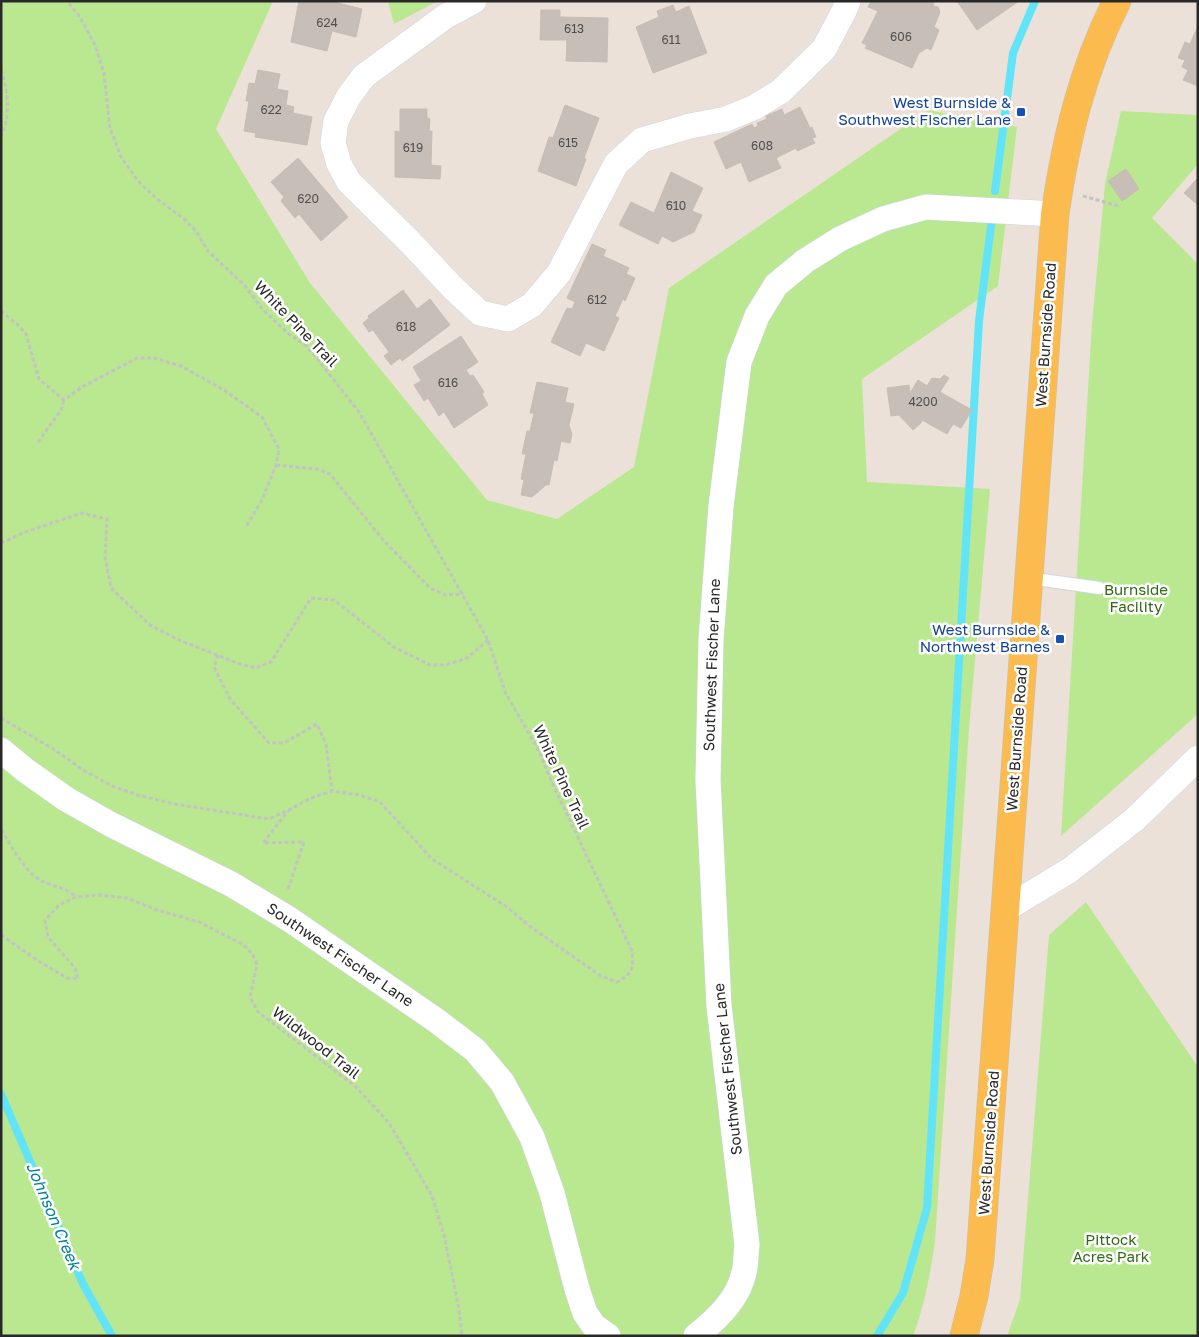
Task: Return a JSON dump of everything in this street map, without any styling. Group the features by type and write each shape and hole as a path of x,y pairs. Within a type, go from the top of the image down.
{"main road":[{"name":"West Burnside Road","path":"964,1336 974,1296 980,1259 1057,202 1074,110 1092,59 1117,1"}],"street":[{"path":"474,1 446,16 364,76 349,96 336,121 333,144 339,164 349,182 453,288 480,313 508,319 532,305 559,272 616,164 630,150 642,140 690,126 726,119 755,107 781,91 824,49 848,1"},
{"name":"Southwest Fischer Lane","path":"696,1336 717,1319 737,1294 745,1269 746,1245 720,1006 708,780 711,640 721,506 739,362 757,316 776,285 804,261 840,239 883,219 926,207 1057,202"},
{"name":"Southwest Fischer Lane","path":"1,750 25,770 66,799 110,824 231,884 280,913 437,1021 475,1050 502,1082 532,1137 552,1193 585,1314 594,1326 608,1336"},
{"path":"1006,909 1070,870 1127,825 1198,758"}],"lane":[{"path":"1029,578 1099,588"}],"path":[{"name":"White Pine Trail","path":"1,718 55,750 83,770 112,786 138,795 175,804 269,819 308,799 332,791 358,794 380,802 432,859 508,907 548,939 601,976 617,982 628,976 633,968 632,951 553,785 539,751 506,694 488,640 359,412 304,344 290,335 263,310 245,286 208,250 196,231 138,181 121,157 110,128 104,72 96,45 80,17 67,1"},
{"path":"1,70 7,88 7,120 1,136"},
{"path":"1057,202 1119,206"},
{"path":"1,311 26,334 39,379 64,400"},
{"path":"38,442 61,410 64,400 82,387 137,358 154,358 181,366 224,390 262,417 279,449 276,466 262,500 246,526"},
{"path":"276,466 317,469 330,474 384,541 430,588 445,595 463,594"},
{"path":"1,543 25,532 82,514 106,519 105,557 111,588 150,625 177,639 237,663 256,668 271,662 311,598 334,600 394,647 430,665 446,665 467,658 488,640"},
{"path":"218,655 214,667 230,699 269,744 284,743 317,724 326,744 332,791"},
{"path":"280,913 304,842 263,843 289,810"},
{"path":"1,830 24,864 36,877 51,886 68,890 76,897"},
{"name":"Wildwood Trail","path":"1,936 67,978 78,979 75,968 48,936 45,920 59,905 76,897 100,895 127,898 157,910 199,922 244,945 253,954 256,965 250,997 258,1012 355,1086 389,1123 432,1196 444,1235 459,1309 462,1336"}],"green space":[{"path":"1,1 273,1 216,129 310,283 487,500 557,519 634,467 669,288 928,110 1017,127 998,286 862,379 867,482 990,489 969,729 935,1242 924,1301 913,1336 1,1336"},
{"path":"388,1 438,1 394,24"},
{"name":"Burnside Facility","path":"1121,111 1198,115 1198,164 1152,218 1198,264 1198,714 1061,836 1092,323 1105,184"},
{"name":"Pittock Acres Park","path":"1086,902 1198,1067 1198,1336 1007,1336 1020,1299 1049,935"}],"building":[{"path":"299,1 330,1 362,9 356,37 332,31 327,51 291,42"},
{"path":"871,1 931,1 934,2 933,6 938,7 940,12 934,27 939,30 931,50 927,48 919,53 912,68 865,48 867,45 862,43 878,11 868,7"},
{"path":"957,1 1019,1 977,30"},
{"path":"673,5 676,12 689,6 707,53 653,73 636,27 659,17 657,11"},
{"path":"541,10 560,10 560,17 608,18 607,62 566,61 567,40 540,40"},
{"path":"1198,26 1198,86 1183,80 1188,70 1182,67 1185,60 1178,58 1185,42 1190,44"},
{"path":"258,70 280,74 277,89 288,91 286,105 294,107 293,113 312,117 307,145 255,137 256,133 244,131 249,101 246,101 249,83 255,84"},
{"path":"565,105 599,118 576,186 538,171 549,137 553,138"},
{"path":"800,107 810,128 812,127 816,137 812,138 815,143 797,151 796,148 776,158 781,168 749,182 741,162 726,169 714,142 752,124 754,128 758,126 757,123 767,119 766,116 782,109 784,115"},
{"path":"400,109 427,109 427,118 430,119 429,131 432,131 431,165 441,166 440,179 395,177 395,131 400,132"},
{"path":"298,158 348,217 321,241 299,214 295,218 281,201 284,197 271,182"},
{"path":"1126,169 1139,189 1122,201 1108,181"},
{"path":"671,172 703,188 692,211 702,215 694,232 673,242 662,236 658,244 619,225 631,202 654,213"},
{"path":"1198,178 1198,205 1184,193"},
{"path":"592,244 606,250 603,256 629,268 626,274 635,278 625,301 623,299 615,316 619,318 604,351 586,343 580,356 551,342 567,308 572,309 575,302 567,298"},
{"path":"403,290 417,309 430,299 450,325 402,361 400,358 391,365 384,356 389,352 373,330 369,332 363,323 369,318 368,316"},
{"path":"461,336 478,362 466,370 470,376 473,375 484,392 482,394 488,405 454,428 444,412 439,416 428,398 424,401 414,385 421,381 413,367"},
{"path":"944,375 949,378 940,392 972,410 961,428 953,424 947,434 922,420 913,430 899,415 891,416 887,388 909,385 910,393 918,380 927,386 932,378 940,379"},
{"path":"537,382 568,388 565,402 574,404 569,425 572,434 570,443 561,441 557,461 554,460 549,485 546,485 532,497 521,495 524,480 521,479 526,454 522,454 527,431 530,431 534,413 530,413"}],"waterway":[{"path":"995,191 1013,53 1035,1"},
{"path":"877,1336 903,1293 927,1208 979,321 992,218"},
{"name":"Johnson Creek","path":"1,1094 83,1284 112,1336"}],"place":[{"name":"West Burnside & Southwest Fischer Lane","path":"1021,112"},
{"name":"West Burnside & Northwest Barnes","path":"1060,639"}]}
